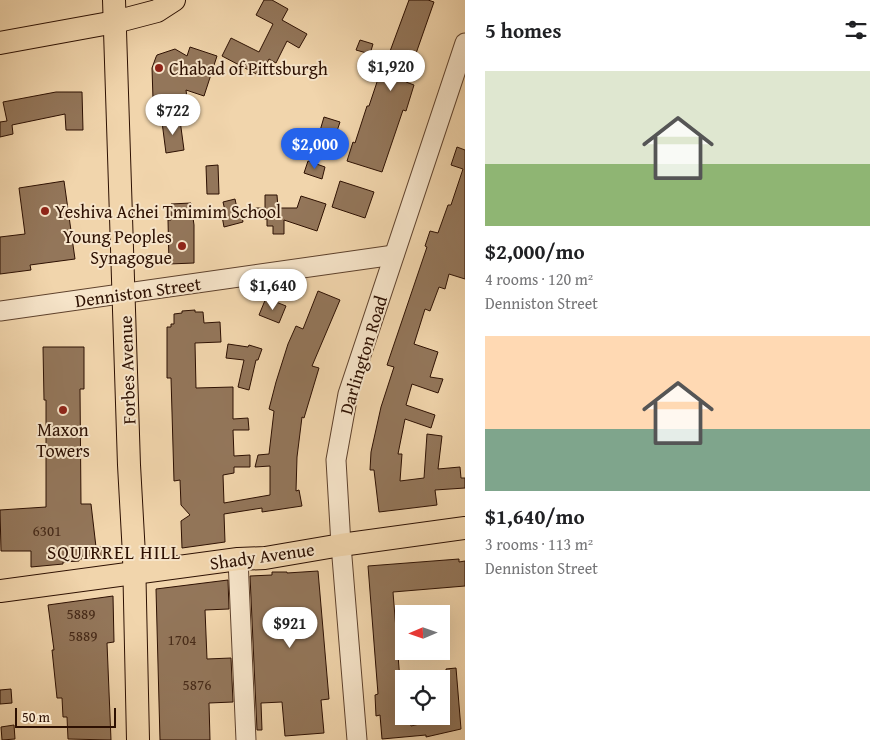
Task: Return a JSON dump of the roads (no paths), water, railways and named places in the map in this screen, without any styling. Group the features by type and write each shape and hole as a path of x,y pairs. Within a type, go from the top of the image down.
{"main road":[{"path":"0,43 115,11 157,11 174,0"},
{"name":"Forbes Avenue","path":"115,11 138,740"},
{"name":"Shady Avenue","path":"0,591 238,559 264,558 465,528"}],"street":[{"name":"Darlington Road","path":"357,740 336,460 348,394 465,43"},
{"name":"Denniston Street","path":"0,311 394,255"},
{"path":"238,559 246,740"}],"place":[{"name":"Chabad of Pittsburgh","path":"159,68"},
{"name":"Yeshiva Achei Tmimim School","path":"45,211"},
{"name":"Young Peoples Synagogue","path":"182,246"},
{"name":"Maxon Towers","path":"63,410"}],"district":[{"name":"SQUIRREL HILL","path":"114,552"}]}
